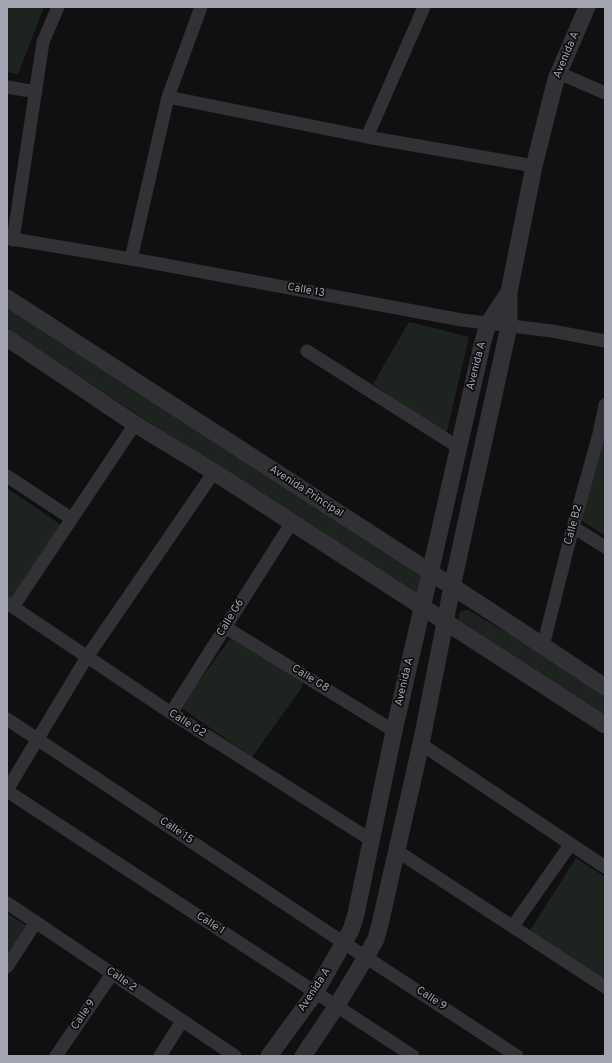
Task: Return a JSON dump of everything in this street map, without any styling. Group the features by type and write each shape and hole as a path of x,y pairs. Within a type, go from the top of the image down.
{"street":[{"path":"10,239 36,92 43,42 58,7"},
{"path":"131,260 168,97 201,7"},
{"path":"367,137 424,7"},
{"name":"Avenida A","path":"303,1056 336,1007 376,939 421,744 452,587 509,326 509,292 534,166 558,73 587,7"},
{"path":"558,73 605,93"},
{"path":"7,87 36,92"},
{"path":"168,97 367,137 534,166"},
{"name":"Calle 13","path":"10,239 462,320 552,331 605,341"},
{"name":"Avenida A","path":"269,1056 315,993 351,930 356,914 422,606 488,324 509,292"},
{"name":"Avenida Principal","path":"7,298 605,687"},
{"path":"7,338 135,424 214,472 446,620 605,725"},
{"path":"307,351 458,447"},
{"name":"Calle B2","path":"543,646 573,527 602,434 605,405"},
{"path":"10,605 72,519 135,424"},
{"path":"7,791 87,657 214,472"},
{"path":"7,476 72,519"},
{"name":"Calle G6","path":"171,713 292,522"},
{"path":"573,527 605,547"},
{"name":"Calle G2","path":"10,605 171,713 371,840"},
{"name":"Calle G8","path":"225,627 394,731"},
{"name":"Calle 15","path":"7,719 344,943"},
{"path":"421,744 605,868"},
{"name":"Calle 1","path":"7,791 412,1056"},
{"path":"513,926 570,845"},
{"path":"397,851 605,986"},
{"name":"Calle 2","path":"7,903 182,1022 235,1056"},
{"path":"7,967 36,922"},
{"name":"Calle 9","path":"344,943 517,1056"},
{"name":"Calle 9","path":"56,1056 112,974"},
{"path":"160,1056 182,1022"}],"shaded area":[{"path":"7,7 44,7 18,74 7,72"},
{"path":"7,306 421,577 419,591 415,593 406,590 7,329"},
{"path":"409,322 469,337 446,435 373,384"},
{"path":"600,442 605,443 605,536 581,520"},
{"path":"7,488 64,527 14,600 7,596"},
{"path":"468,610 530,646 605,696 605,717 459,620 460,612"},
{"path":"233,635 303,682 302,687 252,757 180,707"},
{"path":"576,858 605,877 605,983 528,934"},
{"path":"7,913 28,927 7,959"}]}
